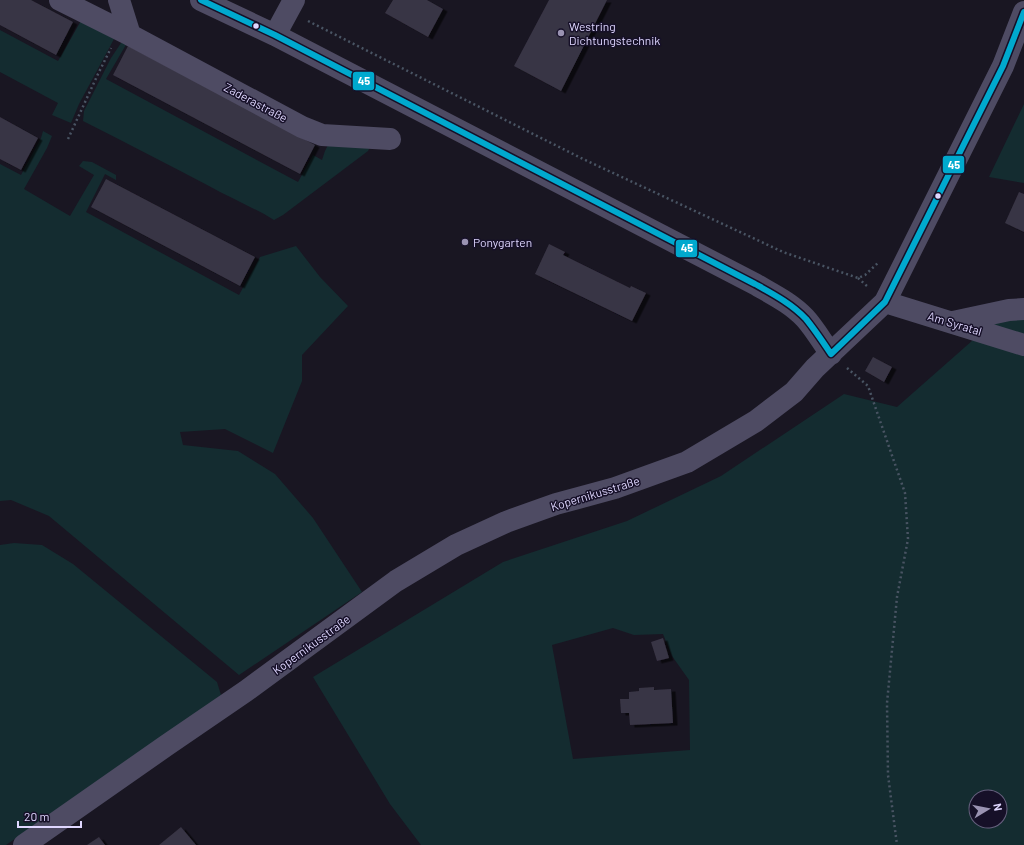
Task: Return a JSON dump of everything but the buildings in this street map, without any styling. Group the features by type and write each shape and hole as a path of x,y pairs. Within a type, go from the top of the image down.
{"street":[{"name":"Zaderastraße","path":"60,0 322,135 390,139"},
{"path":"119,0 126,33"},
{"path":"201,0 275,35 755,284 790,305 804,317 831,354"},
{"path":"275,35 294,0"},
{"name":"Kopernikusstraße","path":"24,845 167,744 246,691 396,581 456,545 506,522 548,506 615,488 687,462 756,421 794,392 815,368 885,302 1003,66 1024,12"},
{"name":"Am Syratal","path":"885,302 1024,345"},
{"path":"952,322 1009,310 1024,309"}],"path":[{"path":"308,21 583,159 783,252 858,278 865,275 879,262"},
{"path":"68,139 98,74 126,33"},
{"path":"831,354 868,386 905,493 908,538 897,597 887,703 888,775 897,845"}],"green space":[{"path":"82,19 114,39 79,104 71,123 52,115 58,103 0,72 0,30 58,61"},
{"path":"121,43 127,43 106,79 298,182 313,155 322,160 328,145 370,147 368,151 283,215 274,220 83,121 84,111 111,58"},
{"path":"1024,104 1024,183 989,177"},
{"path":"43,131 52,136 24,189 70,216 94,175 79,166 83,161 92,162 116,175 116,180 105,174 86,212 239,295 260,257 296,246 320,277 348,306 302,355 302,381 273,453 225,429 180,432 183,445 238,451 275,474 313,518 362,592 239,675 49,516 11,500 0,501 0,164 21,175 41,138"},
{"path":"1024,317 1024,845 421,845 390,804 313,677 503,562 627,521 721,476 844,394 897,407 998,318","holes":["613,628 634,635 663,634 672,656 689,680 690,750 573,759 552,645"]},
{"path":"14,543 42,545 73,564 217,682 221,695 6,845 0,845 0,545"}],"transit line":[{"name":"45","path":"201,0 275,35 755,284 788,304 801,314 831,354"},
{"name":"45","path":"831,354 885,302 1003,66 1024,12"}],"place":[{"name":"Westring Dichtungstechnik","path":"561,33"},
{"name":"Ponygarten","path":"465,242"}]}
